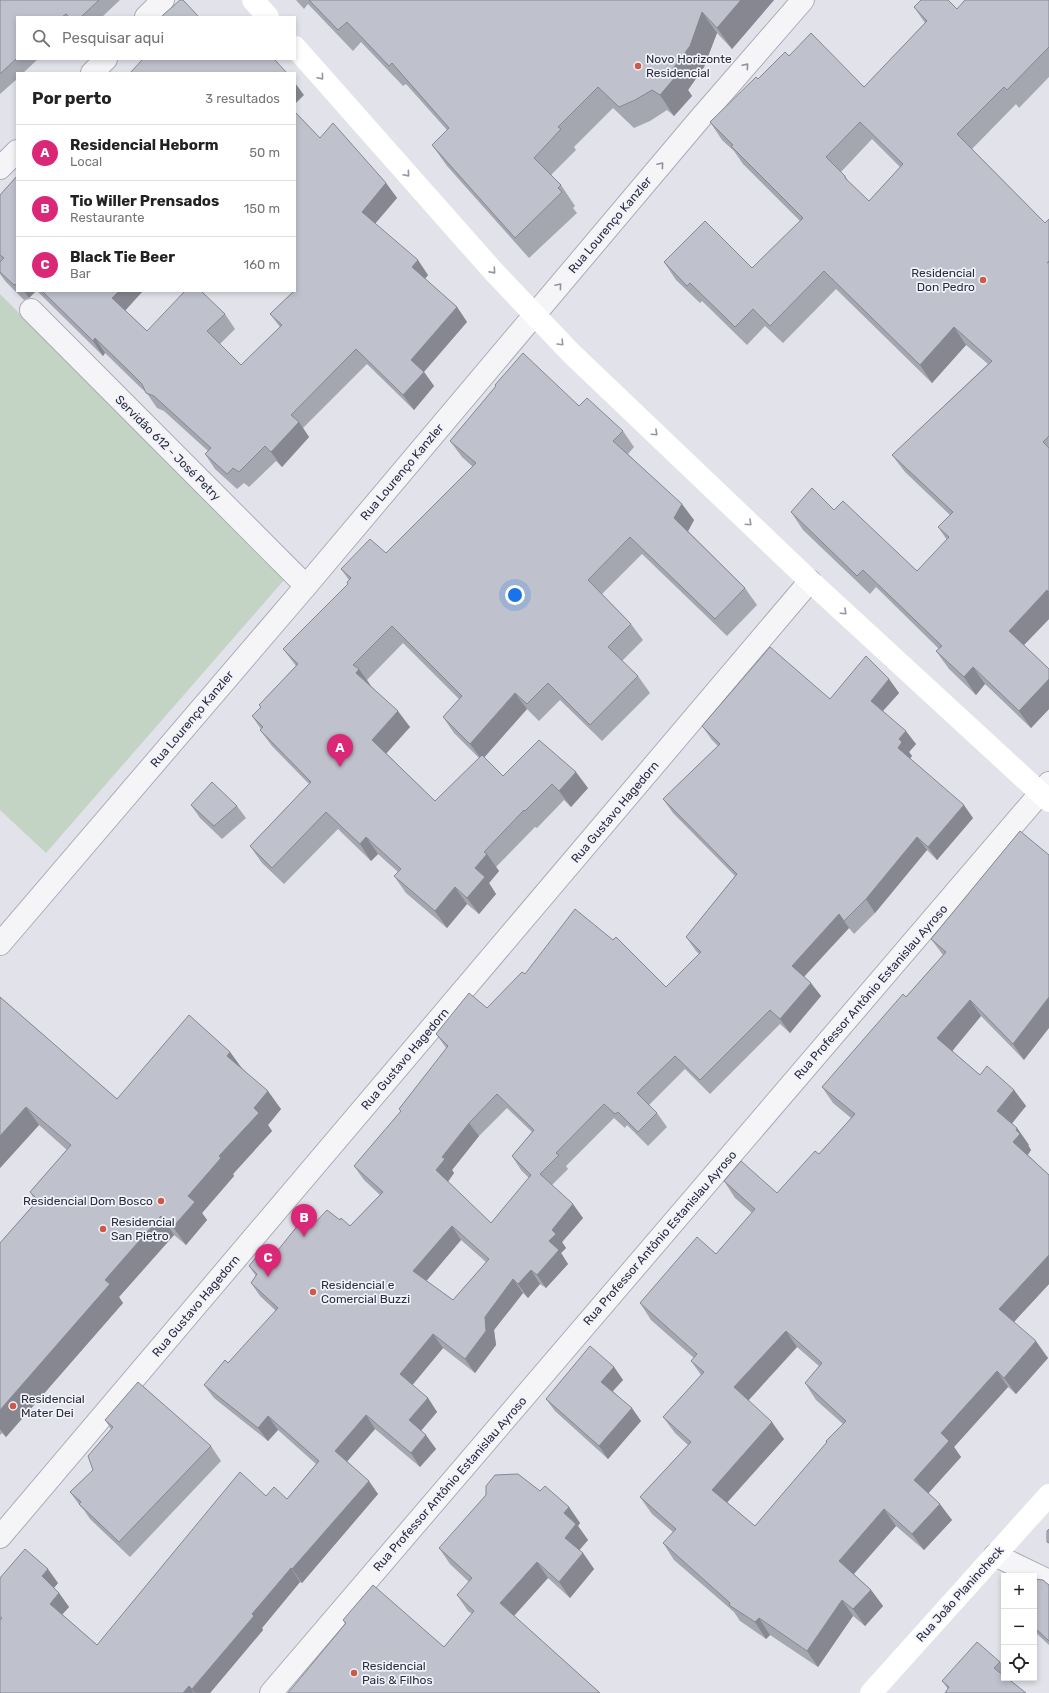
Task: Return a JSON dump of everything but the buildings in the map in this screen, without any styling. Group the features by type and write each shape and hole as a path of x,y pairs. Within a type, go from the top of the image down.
{"main road":[{"path":"253,0 267,16"},
{"path":"296,48 534,315 571,353 810,580 1046,792"},
{"name":"Rua João Planincheck","path":"872,1693 1049,1494"}],"street":[{"path":"147,16 162,0"},
{"name":"Rua Lourenço Kanzler","path":"0,944 803,0"},
{"path":"93,72 105,60"},
{"path":"0,168 16,152"},
{"name":"Servidão 612 - José Petry","path":"31,310 306,586"},
{"name":"Rua Gustavo Hagedorn","path":"0,1537 810,580"},
{"name":"Rua Professor Antônio Estanislau Ayroso","path":"272,1693 1046,792"},
{"path":"995,1555 1049,1581"}],"green space":[{"path":"0,294 285,579 46,853 0,810"}],"place":[{"name":"Novo Horizonte Residencial","path":"638,66"},
{"name":"Residencial Don Pedro","path":"983,280"},
{"name":"Residencial Heborm","path":"340,767"},
{"name":"Residencial Dom Bosco","path":"161,1201"},
{"name":"Residencial San Pietro","path":"103,1229"},
{"name":"Tio Willer Prensados","path":"304,1237"},
{"name":"Black Tie Beer","path":"268,1277"},
{"name":"Residencial e Comercial Buzzi","path":"313,1292"},
{"name":"Residencial Mater Dei","path":"13,1406"},
{"name":"Residencial Pais & Filhos","path":"354,1673"}]}
